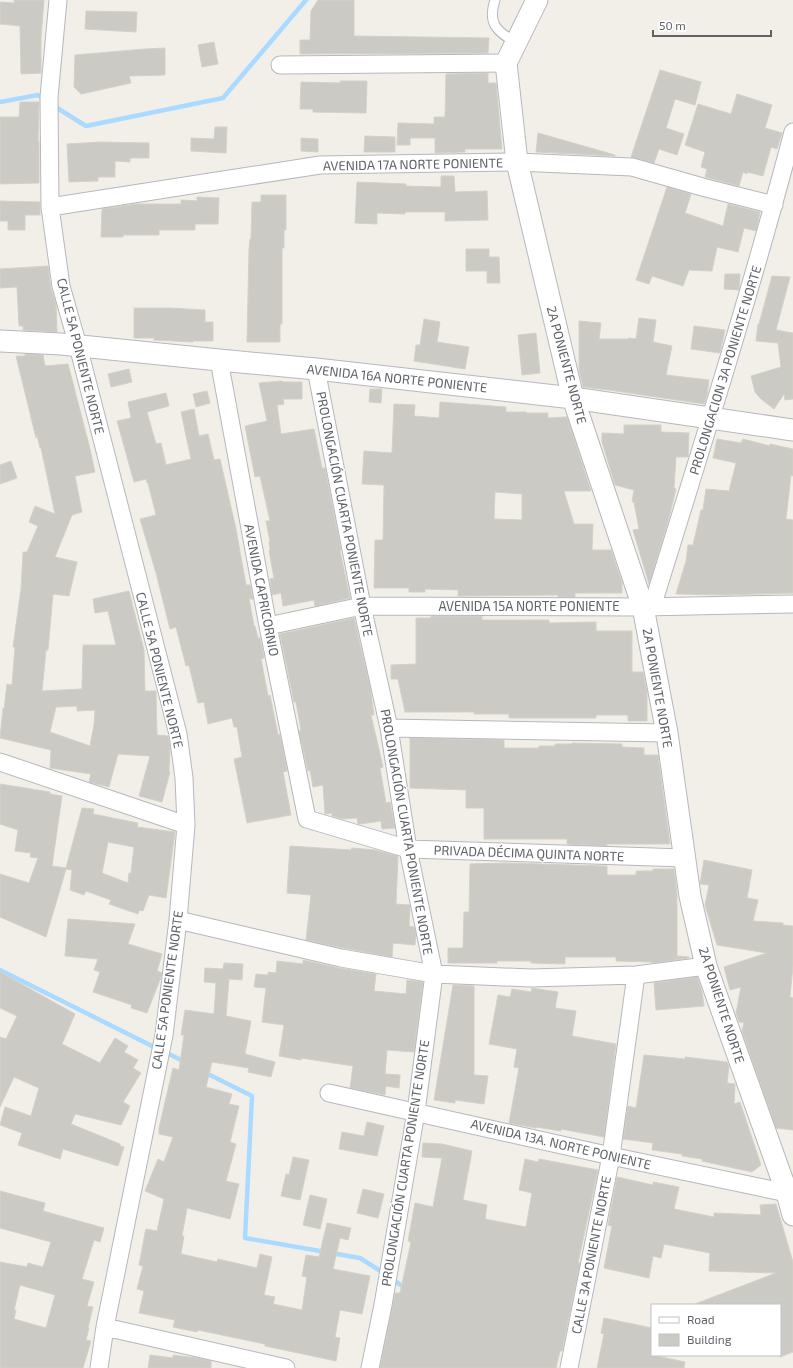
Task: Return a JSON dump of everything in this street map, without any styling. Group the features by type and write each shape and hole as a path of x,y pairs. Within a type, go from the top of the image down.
{"street":[{"name":"CALLE 5A PONIENTE NORTE","path":"58,0 49,96 48,139 50,207 61,286 78,346 178,734 184,778 186,825 178,920 164,1035 105,1327 99,1368"},
{"path":"280,65 506,63 537,0"},
{"name":"2A PONIENTE NORTE","path":"506,63 517,162 573,398 648,607 690,896 706,966 790,1194 793,1215"},
{"name":"PROLONGACION 3A PONIENTE NORTE","path":"648,607 711,418 774,205 793,132"},
{"name":"AVENIDA 17A NORTE PONIENTE","path":"50,207 320,165 517,162 632,167 774,205"},
{"name":"AVENIDA 16A NORTE PONIENTE","path":"0,341 78,346 316,368 573,398 793,430"},
{"name":"AVENIDA CAPRICORNIO","path":"219,360 268,626 307,819"},
{"name":"PROLONGACIÓN CUARTA PONIENTE NORTE","path":"316,368 362,606 389,728 408,849 434,974 416,1112 383,1305 370,1368"},
{"name":"AVENIDA 15A NORTE PONIENTE","path":"268,626 362,606 648,607 793,604"},
{"path":"389,728 666,734"},
{"path":"0,762 186,825"},
{"name":"PRIVADA DÉCIMA QUINTA NORTE","path":"307,819 408,849 684,858"},
{"path":"178,920 341,958 434,974 531,978 636,975 706,966"},
{"name":"CALLE 3A PONIENTE NORTE","path":"569,1368 611,1156 636,975"},
{"name":"AVENIDA 13A. NORTE PONIENTE","path":"329,1093 790,1194"},
{"path":"105,1327 286,1368"}],"lane":[{"path":"495,0 491,11 494,24 504,36 516,43"}],"building":[{"path":"14,0 44,0 41,38 41,73 21,74 20,26 0,24 0,2 14,3"},
{"path":"318,0 354,0 354,36 489,38 488,53 300,54 300,40 310,40 311,11"},
{"path":"86,11 137,12 136,32 85,29"},
{"path":"214,42 218,64 202,67 198,45"},
{"path":"165,48 165,75 129,76 131,83 81,94 74,87 75,55"},
{"path":"660,70 701,82 695,105 675,99 666,128 684,134 677,155 659,149 654,163 631,157"},
{"path":"488,73 488,83 496,83 502,149 465,149 465,152 435,153 435,138 410,138 410,145 397,145 398,123 434,124 434,117 445,117 446,74"},
{"path":"340,81 367,81 366,113 313,112 313,109 300,109 301,82 340,83"},
{"path":"737,94 772,105 765,128 782,133 777,149 771,147 763,176 743,172 739,186 705,177 707,169 701,167 705,152 685,145 698,104 731,114"},
{"path":"20,102 39,102 39,183 0,184 0,117 19,117"},
{"path":"215,127 227,127 226,153 191,151 191,138 214,139"},
{"path":"538,133 615,155 615,156 536,152"},
{"path":"365,136 395,137 395,152 364,152"},
{"path":"301,138 318,139 318,152 301,151"},
{"path":"100,142 149,143 149,158 130,158 130,162 115,161 115,177 98,177 98,181 69,182 67,144"},
{"path":"441,176 454,176 455,192 487,191 488,220 445,221 445,212 405,212 405,214 377,213 377,224 355,223 357,182 441,187"},
{"path":"667,187 691,194 685,213 723,226 728,204 760,212 756,231 744,228 738,252 717,247 712,271 689,270 683,286 652,276 649,284 636,280"},
{"path":"261,195 286,195 286,230 284,230 284,248 282,248 282,324 280,324 280,342 247,342 249,249 251,239 252,202 261,202"},
{"path":"197,197 219,198 218,224 195,224 195,230 159,230 159,235 123,235 123,237 101,237 102,209 136,204 181,204 181,200 197,201"},
{"path":"0,201 40,202 40,215 25,215 25,230 8,230 8,221 0,221"},
{"path":"466,249 489,249 489,257 499,257 500,283 487,283 487,271 466,271"},
{"path":"48,266 51,289 56,304 57,332 23,330 23,326 19,326 17,287 0,288 0,269"},
{"path":"725,274 740,274 739,290 724,289"},
{"path":"772,276 790,277 776,330 793,333 793,399 785,400 784,394 774,409 761,399 755,392 751,376 781,367 778,343 756,341 758,324"},
{"path":"134,308 205,310 205,322 213,322 213,341 193,342 154,340 154,338 134,338"},
{"path":"639,318 656,320 653,342 672,346 666,375 709,380 704,404 583,387 579,369 579,321 601,323 599,339 636,339"},
{"path":"424,319 440,322 437,342 469,347 465,369 414,361 416,345 420,345"},
{"path":"694,326 725,330 720,353 691,349"},
{"path":"536,333 540,373 522,375 518,335"},
{"path":"25,354 43,355 45,366 68,364 95,472 75,476 82,512 72,515 55,557 77,562 69,596 53,594 48,650 46,650 42,691 82,689 83,645 116,645 108,611 95,613 93,599 129,591 144,650 145,691 156,691 157,735 168,736 170,748 170,772 162,802 139,796 150,756 118,754 109,787 89,782 91,774 50,768 51,750 0,738 7,684 12,685 15,647 13,647 21,589 23,552 27,552 38,526 29,522 35,506 55,514 41,448 37,435 36,438 16,356 25,356","holes":["77,706 77,711 95,710 90,746 50,732 56,707"]},
{"path":"129,369 132,382 111,387 108,374"},
{"path":"282,381 302,382 302,399 283,399 284,404 277,405 281,434 314,429 322,468 325,468 350,598 315,606 314,600 283,606 281,593 272,595 270,579 274,578 266,521 270,521 260,476 255,477 245,426 267,421 259,383"},
{"path":"370,389 382,389 381,403 369,402"},
{"path":"207,391 210,403 196,407 193,394"},
{"path":"166,393 169,406 147,412 156,444 161,443 166,465 191,459 181,412 194,409 199,436 208,434 214,460 220,459 236,529 246,585 250,585 253,599 249,599 254,626 258,638 260,638 264,658 261,659 268,696 270,695 278,735 280,734 287,771 283,772 291,815 247,823 234,759 242,757 237,727 234,727 232,718 208,724 204,702 198,703 189,665 186,666 176,627 170,629 156,573 140,519 156,515 148,483 146,479 134,482 117,421 131,418 128,402"},
{"path":"440,402 506,407 506,412 548,413 548,418 567,417 591,491 564,491 574,524 593,524 592,550 611,550 622,583 622,593 575,593 575,597 558,597 558,595 458,596 458,590 425,589 425,592 409,592 409,588 374,588 375,540 383,540 384,485 362,484 364,451 392,453 394,404 415,405 414,416 439,418","holes":["495,492 522,494 522,520 494,519"]},
{"path":"624,425 661,425 661,432 689,433 688,457 676,457 674,488 676,489 649,584 633,530 639,529 634,502 632,502 634,490 615,485 602,442 602,433 624,434"},
{"path":"717,439 741,443 743,439 770,446 770,444 793,449 793,476 791,475 786,519 793,520 793,593 726,595 676,594 686,561 688,545 693,545 701,510 703,510 706,489 729,491 736,463 713,458"},
{"path":"11,461 17,478 0,484 0,465"},
{"path":"431,616 482,616 482,620 549,620 549,623 596,622 596,631 632,631 632,672 643,672 647,692 647,721 628,721 628,715 596,715 596,718 509,718 509,714 474,714 474,712 405,712 398,679 391,679 391,665 416,664 416,618 431,618"},
{"path":"354,618 370,687 374,715 371,715 383,767 380,768 386,803 390,802 395,828 382,829 381,821 358,824 357,818 343,819 332,816 332,813 325,814 323,785 313,787 310,770 308,771 307,767 299,731 301,730 296,702 294,702 280,634"},
{"path":"410,738 504,740 504,748 539,748 539,746 555,746 555,744 572,743 622,744 622,747 644,748 644,755 658,755 670,844 607,844 607,846 567,844 567,839 484,839 484,808 466,808 466,790 410,788"},
{"path":"0,784 50,792 50,794 62,796 52,866 66,868 82,808 94,809 93,814 138,823 137,827 175,832 166,898 149,895 143,911 139,910 138,914 109,904 111,900 86,891 84,895 70,890 72,870 66,869 46,937 0,917 0,874 29,883 38,858 30,857 31,853 15,851 18,830 0,824","holes":["108,842 134,847 131,873 129,873 128,883 102,873"]},
{"path":"290,846 375,850 398,856 396,904 410,905 409,926 414,927 416,934 415,945 393,943 392,957 306,940 311,895 287,893"},
{"path":"704,860 752,870 747,898 758,900 753,921 783,923 783,925 793,926 793,966 790,997 793,998 793,1130 776,1128 742,1031 744,1023 739,1022 736,1013 741,987 730,990 724,967 767,953 717,945 705,905 709,885 700,884"},
{"path":"505,863 607,866 607,875 636,875 636,871 674,869 677,893 677,956 689,958 652,963 616,961 616,957 565,957 565,964 531,963 531,961 448,963 448,948 463,948 464,912 469,912 470,864"},
{"path":"68,919 135,924 128,944 162,954 157,971 162,973 161,977 147,1013 131,1008 132,1005 93,992 100,972 94,970 98,959 65,956"},
{"path":"303,960 376,974 374,991 406,994 407,980 423,982 414,1052 387,1050 385,1074 400,1075 399,1088 386,1086 385,1095 350,1088 353,1066 279,1056 284,1025 262,1022 266,988 254,987 256,974 268,975 268,972 276,973 277,961 303,964"},
{"path":"224,963 243,964 242,980 229,979 226,1016 251,1021 245,1054 275,1062 271,1077 248,1072 249,1068 212,1062 206,1087 232,1094 229,1104 239,1106 230,1142 236,1144 226,1181 239,1184 230,1219 187,1208 182,1236 184,1236 181,1254 217,1262 218,1259 257,1268 260,1254 272,1257 264,1295 275,1297 273,1304 302,1310 307,1277 302,1276 306,1255 319,1257 327,1223 351,1228 348,1240 340,1238 333,1269 370,1276 362,1314 340,1310 335,1337 340,1338 336,1361 198,1330 197,1332 173,1327 175,1320 139,1313 144,1291 137,1289 143,1266 139,1265 145,1233 146,1229 157,1231 164,1199 145,1191 158,1159 164,1162 173,1137 159,1134 159,1128 173,1068 179,1070 184,1035 181,1035 185,1010 214,1014 216,983 204,982 205,968 223,969"},
{"path":"0,972 75,1014 62,1044 100,1063 115,1038 128,1046 124,1052 138,1060 133,1068 141,1073 123,1102 130,1106 121,1125 75,1114 71,1124 124,1147 118,1166 63,1149 60,1159 18,1145 22,1133 0,1125 5,1107 31,1116 39,1088 14,1077 0,1107 0,1037 6,1039 17,1016 0,1008"},
{"path":"697,977 702,991 704,1006 656,1010 654,983"},
{"path":"453,985 474,986 474,1075 488,1076 484,1104 455,1100 455,1103 434,1100"},
{"path":"532,988 558,992 555,1008 576,1011 572,1036 616,1044 604,1137 561,1129 561,1131 509,1123 519,1068 514,1067 517,1049 489,1044 498,995 510,997 512,989 531,992"},
{"path":"644,1055 685,1059 685,1057 727,1062 729,1066 727,1083 735,1084 734,1104 740,1102 761,1165 752,1172 702,1161 702,1159 682,1156 682,1154 652,1150 653,1143 623,1139 628,1106 636,1108"},
{"path":"367,1122 384,1126 377,1156 339,1149 342,1132 364,1136"},
{"path":"423,1143 442,1144 472,1151 463,1200 487,1205 485,1219 526,1227 532,1193 519,1190 525,1159 538,1162 539,1159 598,1170 578,1263 580,1263 562,1351 560,1351 556,1368 380,1368 395,1293 400,1293 411,1242 408,1241 415,1203 433,1207 442,1158 422,1157"},
{"path":"293,1157 309,1160 300,1200 281,1196 286,1174 289,1175"},
{"path":"617,1177 653,1185 653,1182 679,1187 674,1209 714,1217 714,1213 761,1215 760,1205 776,1204 793,1262 793,1352 780,1357 781,1304 695,1304 776,1273 709,1271 710,1253 664,1244 661,1258 653,1256 649,1278 604,1268 612,1226 608,1225"},
{"path":"363,1189 384,1194 378,1218 357,1213"},
{"path":"0,1191 45,1203 43,1211 104,1228 100,1242 94,1240 82,1279 94,1282 87,1306 93,1307 86,1340 91,1341 83,1368 0,1368 0,1262 27,1267 28,1263 43,1267 51,1242 0,1228","holes":["20,1285 55,1295 46,1328 14,1319 16,1310 14,1310"]},
{"path":"310,1195 327,1199 320,1229 303,1225"},
{"path":"604,1318 651,1328 651,1356 685,1362 684,1368 597,1368 604,1334 601,1333"},
{"path":"150,1355 173,1358 173,1355 197,1358 211,1361 211,1368 148,1368"}],"waterway":[{"path":"54,106 86,126 223,98 306,0"},
{"path":"0,102 38,95 44,99"},
{"path":"0,970 158,1049"},
{"path":"165,1052 185,1062"},
{"path":"204,1072 252,1096 245,1238 360,1258 385,1274"},
{"path":"391,1278 406,1289"}]}
